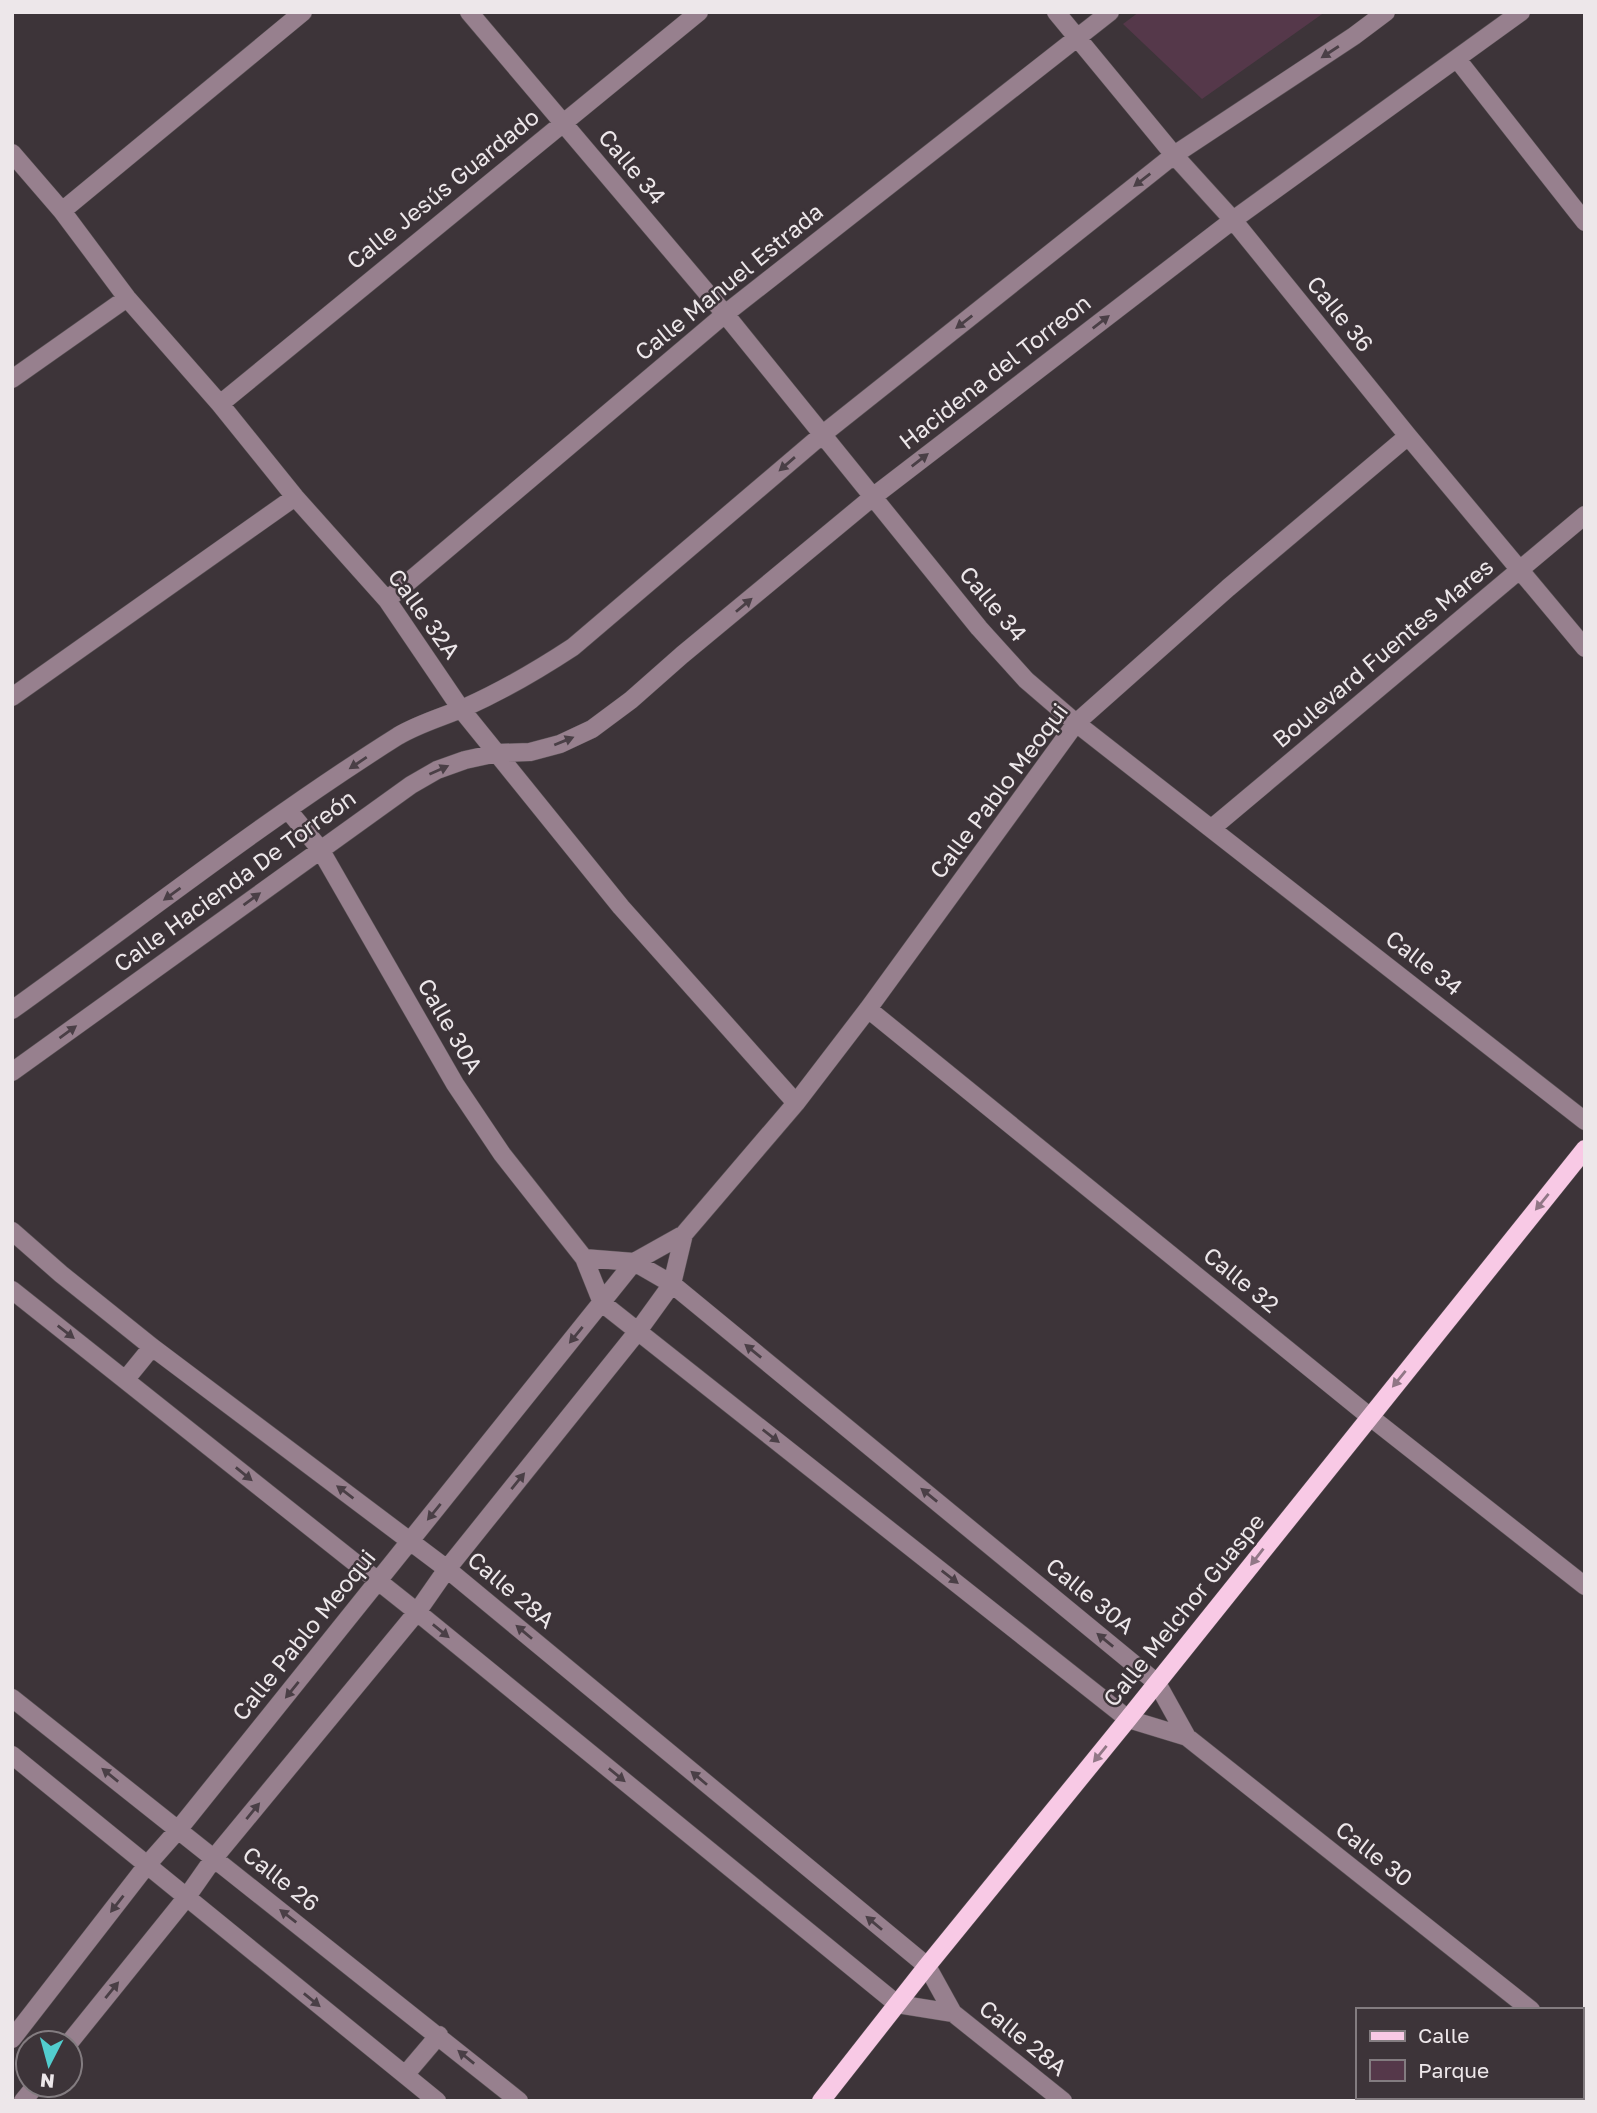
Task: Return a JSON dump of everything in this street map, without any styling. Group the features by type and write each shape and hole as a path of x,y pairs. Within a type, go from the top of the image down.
{"main road":[{"name":"Calle Melchor Guaspe","path":"821,2101 926,1966 1128,1719 1585,1149"}],"street":[{"path":"62,211 303,12"},
{"name":"Calle 34","path":"469,12 725,314 979,628 1026,680 1076,723 1585,1121"},
{"name":"Calle Jesús Guardado","path":"220,404 699,12"},
{"name":"Calle 36","path":"1056,12 1174,155 1233,220 1585,648"},
{"name":"Calle Manuel Estrada","path":"387,600 725,314 1110,12"},
{"path":"461,709 534,673 573,648 823,434 1174,155 1386,12"},
{"name":"Hacidena del Torreon","path":"498,753 530,752 560,744 592,729 631,700 874,496 1233,220 1521,12"},
{"path":"1457,59 1585,222"},
{"name":"Calle 32A","path":"12,153 62,211 127,298 387,600 461,709 621,907 796,1103"},
{"path":"12,379 127,298"},
{"name":"Calle Pablo Meoqui","path":"684,1234 796,1103 868,1009 1076,723 1228,588 1408,436"},
{"path":"12,697 295,496"},
{"name":"Boulevard Fuentes Mares","path":"1212,828 1585,515"},
{"name":"Calle Hacienda De Torreón","path":"12,1010 288,810 400,735 461,709"},
{"name":"Calle Hacienda De Torreón","path":"12,1072 411,785 437,770 465,760 498,753"},
{"name":"Calle 30A","path":"288,810 320,849 455,1084 502,1154 584,1258 602,1303"},
{"name":"Calle 32","path":"868,1009 1369,1416 1585,1586"},
{"name":"Calle 28A","path":"12,1231 152,1347 447,1569 926,1966 953,2013 1063,2101"},
{"path":"634,1262 684,1234"},
{"path":"80,2029 215,1858 417,1612 447,1569 638,1331 672,1284 684,1234"},
{"name":"Calle 30A","path":"584,1258 634,1262 672,1284 1157,1683 1187,1737"},
{"name":"Calle Pablo Meoqui","path":"12,2039 147,1865 379,1582 634,1262"},
{"path":"12,1290 417,1612 897,2004"},
{"path":"602,1303 1128,1719 1187,1737"},
{"path":"126,1379 152,1347"},
{"name":"Calle 26","path":"12,1698 519,2101"},
{"name":"Calle 30","path":"1187,1737 1528,2008"},
{"path":"12,1755 437,2101"},
{"name":"Calle 28A","path":"897,2004 953,2013"},
{"path":"405,2075 439,2035"}],"green space":[{"path":"1139,12 1325,12 1202,99 1123,24"}]}
